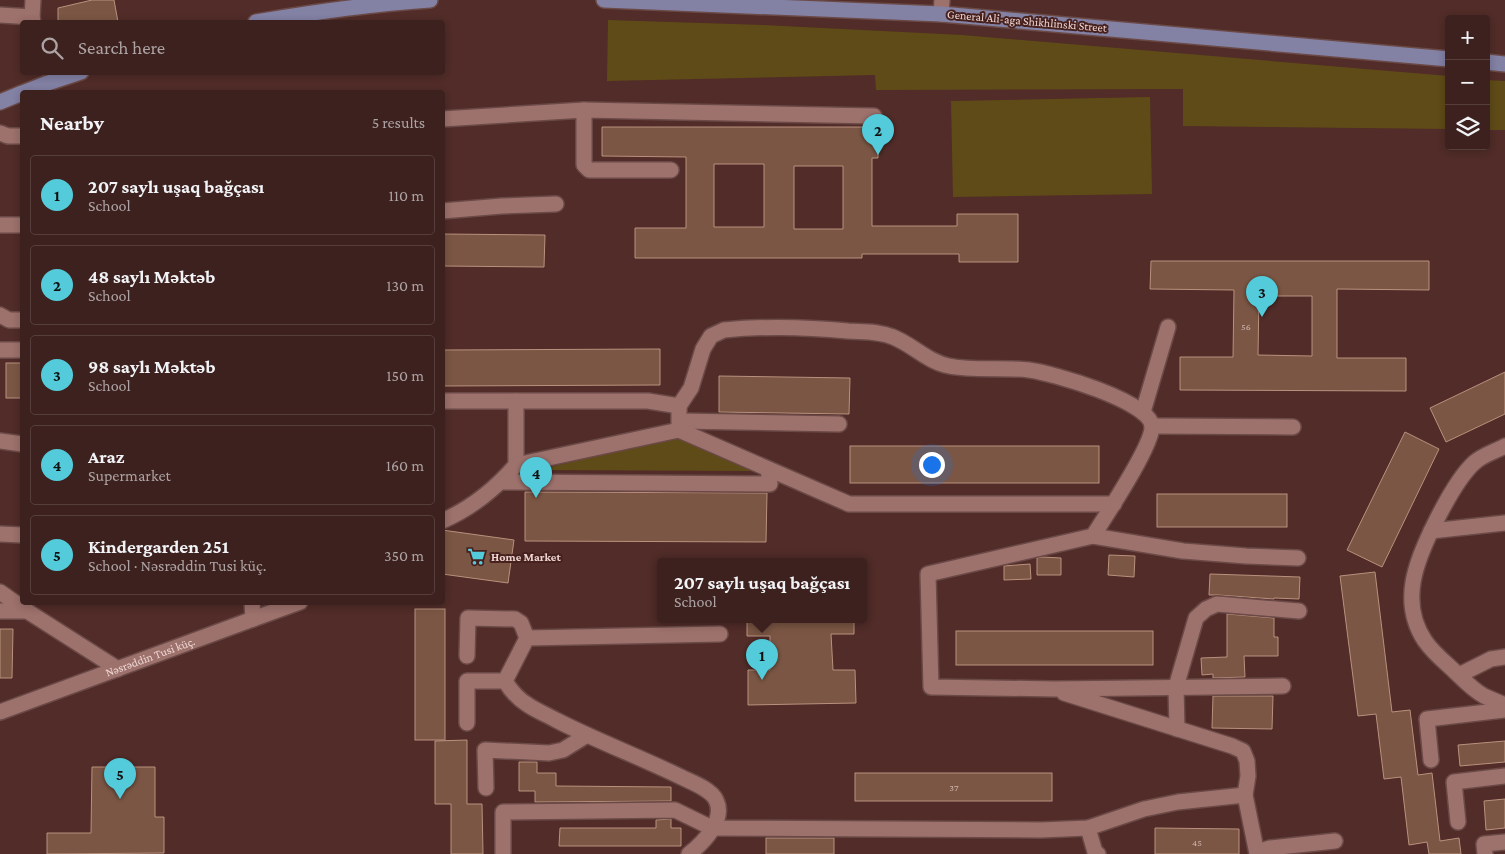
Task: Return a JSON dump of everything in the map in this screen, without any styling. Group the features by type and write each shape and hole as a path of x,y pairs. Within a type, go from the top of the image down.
{"main road":[{"path":"268,20 325,10 430,0"},
{"name":"General Ali-aga Shikhlinski Street","path":"604,0 942,7 1445,59"},
{"path":"1490,62 1505,64"},
{"path":"28,90 46,78 64,75"},
{"path":"0,102 20,94"}],"street":[{"path":"0,15 32,20 33,0"},
{"path":"445,119 584,110 874,116"},
{"path":"584,110 584,165 589,170 671,170"},
{"path":"0,133 8,136 20,136"},
{"path":"445,211 556,204"},
{"path":"0,225 19,225"},
{"path":"0,316 10,320 20,320"},
{"path":"1143,412 1168,327"},
{"path":"680,426 678,406 691,388 703,349 711,336 724,330 811,328 874,332 892,336 933,362 950,366 1029,370 1051,375 1089,386 1127,402 1143,412 1152,426 1151,435 1146,445 1114,504 1093,536"},
{"path":"0,350 20,350"},
{"path":"445,401 648,401 678,406"},
{"path":"516,401 516,465"},
{"path":"445,520 457,514 501,482 516,465 680,426 838,424"},
{"path":"680,426 768,469 849,504 1114,504"},
{"path":"1152,426 1293,428"},
{"path":"0,440 20,444"},
{"path":"1505,446 1475,461 1464,474 1444,506 1431,531 1413,577 1411,599 1415,621 1425,642 1439,657 1483,695 1505,705"},
{"path":"501,482 770,484 768,469"},
{"path":"1431,531 1505,523"},
{"path":"0,534 20,535"},
{"path":"1282,686 1055,690 931,688 928,574 1093,536 1183,551 1298,558"},
{"path":"0,592 118,669"},
{"path":"1176,729 1176,687 1196,618 1206,609 1217,604 1299,611"},
{"path":"252,605 252,618"},
{"name":"Nəsrəddin Tusi küç.","path":"0,712 291,605"},
{"path":"0,611 27,611"},
{"path":"467,656 468,618 515,619 521,623 527,638 505,681"},
{"path":"527,638 720,634"},
{"path":"1459,675 1491,659 1505,657"},
{"path":"467,723 467,681 505,681"},
{"path":"505,681 511,691 527,705 587,736 647,761 703,788 716,798 718,817 700,845 689,854"},
{"path":"1055,690 1232,746 1243,752 1247,761 1248,776 1245,796 1257,853 1270,848 1335,841"},
{"path":"1431,760 1427,719 1505,710"},
{"path":"486,788 485,750 549,753 563,750 587,736"},
{"path":"1458,822 1454,782 1505,776"},
{"path":"503,854 504,812 675,810 712,828 1041,830 1088,828 1144,809 1178,802 1245,796"},
{"path":"1088,828 1095,852 1098,854"},
{"path":"1485,854 1484,844 1505,842"}],"shaded area":[{"path":"608,20 763,25 962,35 1445,76 1445,129 1183,126 1183,89 876,90 875,75 607,81"},
{"path":"1490,80 1505,81 1505,130 1490,130"},
{"path":"1150,97 1152,194 953,197 951,101"},
{"path":"675,436 757,471 539,470"}],"building":[{"path":"92,0 114,0 118,20 58,20 58,8"},
{"path":"602,127 878,127 878,158 872,158 872,226 957,226 957,214 1018,214 1018,262 959,262 959,254 862,254 862,258 635,258 635,228 686,228 686,157 602,156","holes":["714,164 764,164 764,227 714,227","794,166 843,166 843,229 794,229"]},
{"path":"445,234 545,235 544,267 445,266"},
{"path":"1151,261 1429,261 1429,290 1337,289 1337,358 1406,358 1406,391 1180,390 1180,357 1233,357 1234,290 1150,289","holes":["1259,296 1312,296 1312,356 1258,355"]},
{"path":"660,349 660,385 445,386 445,350"},
{"path":"6,363 20,363 20,398 6,398"},
{"path":"1505,372 1505,414 1446,442 1430,408"},
{"path":"719,376 850,378 849,414 719,412"},
{"path":"1405,432 1439,449 1382,567 1347,550"},
{"path":"850,446 1099,446 1099,483 850,483"},
{"path":"525,492 767,493 766,542 525,541"},
{"path":"1157,494 1287,494 1287,527 1157,527"},
{"name":"Home Market","path":"445,530 514,540 508,583 445,574"},
{"path":"1109,555 1135,556 1134,577 1108,575"},
{"path":"1037,558 1061,558 1061,575 1037,575"},
{"path":"1030,564 1031,579 1004,580 1004,566"},
{"path":"1375,572 1392,712 1410,710 1418,775 1432,773 1440,841 1459,838 1461,854 1429,854 1427,842 1409,845 1401,777 1384,779 1376,714 1358,716 1340,576"},
{"path":"1210,574 1300,577 1299,599 1209,595"},
{"path":"415,609 445,609 445,740 415,740"},
{"path":"1227,614 1274,618 1274,637 1278,637 1278,656 1244,656 1245,677 1213,678 1213,674 1202,675 1201,658 1227,657"},
{"path":"747,623 854,623 854,634 831,634 833,670 855,670 856,703 748,705 748,670 770,670 770,636 747,636"},
{"path":"0,629 13,629 12,678 0,678"},
{"path":"956,631 1153,631 1153,665 956,665"},
{"path":"1213,696 1273,696 1272,729 1212,728"},
{"path":"467,740 467,804 482,804 483,854 451,854 451,804 435,804 435,741"},
{"path":"1505,741 1505,762 1460,766 1458,745"},
{"path":"519,762 537,762 537,773 556,773 556,786 671,787 671,801 535,802 535,791 519,791"},
{"path":"92,767 155,767 155,817 164,817 164,853 47,854 47,833 91,833"},
{"path":"855,773 1052,773 1052,801 855,801"},
{"path":"1505,799 1505,828 1486,830 1484,801"},
{"path":"671,819 671,828 681,828 681,846 559,846 560,828 656,828 656,820"},
{"path":"1155,828 1239,829 1239,854 1155,854"},
{"path":"766,838 834,838 834,854 766,854"}],"place":[{"name":"48 saylı Məktəb","path":"878,155"},
{"name":"98 saylı Məktəb","path":"1262,317"},
{"name":"Araz","path":"536,498"},
{"name":"Home Market","path":"477,557"},
{"name":"207 saylı uşaq bağçası","path":"762,680"},
{"name":"Kindergarden 251","path":"120,799"}]}
